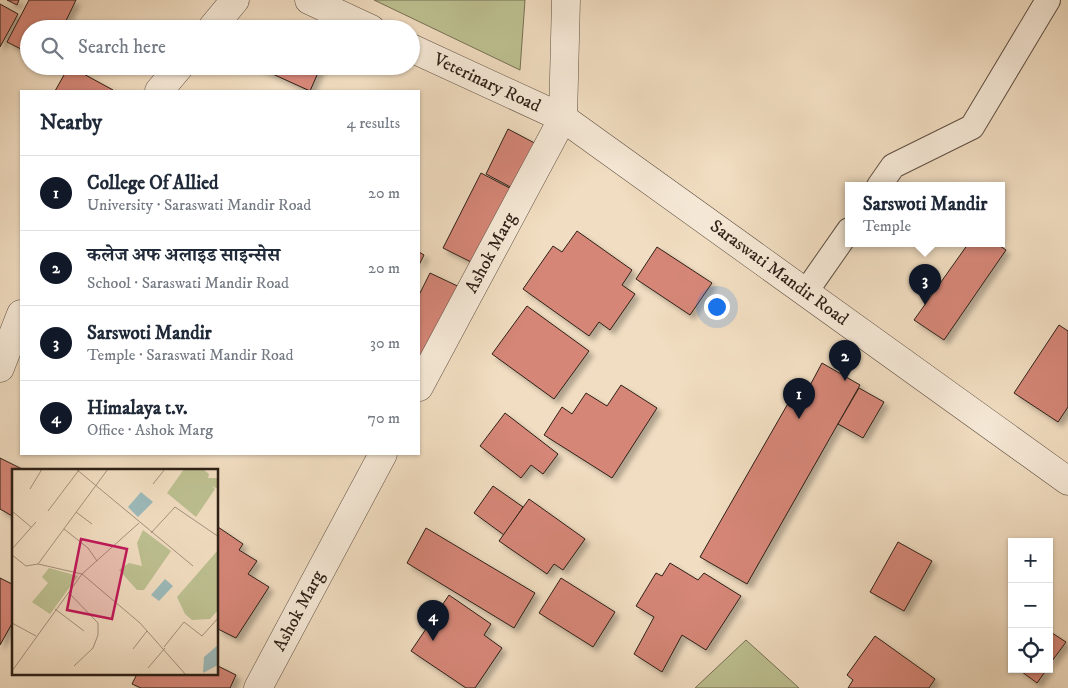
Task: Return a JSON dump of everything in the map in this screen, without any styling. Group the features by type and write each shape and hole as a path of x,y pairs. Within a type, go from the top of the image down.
{"street":[{"path":"218,20 235,0"},
{"path":"309,0 352,20"},
{"path":"563,118 566,0"},
{"name":"Veterinary Road","path":"420,52 563,118"},
{"path":"160,90 172,75"},
{"name":"Saraswati Mandir Road","path":"563,118 1068,481"},
{"name":"Ashok Marg","path":"420,385 563,118"},
{"path":"0,368 20,317"},
{"name":"Ashok Marg","path":"258,688 382,455"}],"lane":[{"path":"882,182 893,166 972,127 1048,0"},
{"path":"805,292 845,236"}],"green space":[{"path":"374,0 525,0 520,70 420,22 420,20 416,20"},
{"path":"746,640 799,688 695,688"}],"building":[{"path":"7,0 19,0 17,5"},
{"path":"29,0 76,0 66,20 20,20 20,48 7,42"},
{"path":"0,4 18,14 0,47"},
{"path":"64,75 86,75 113,90 56,90"},
{"path":"275,75 317,75 310,90"},
{"path":"508,129 544,148 520,192 486,174"},
{"path":"481,173 519,193 481,267 443,248"},
{"path":"577,231 632,270 622,285 635,294 610,330 599,322 589,336 523,289 553,246 562,252"},
{"path":"657,247 712,283 690,315 636,279"},
{"path":"966,247 1002,247 1006,250 944,340 914,320"},
{"path":"420,253 424,255 420,263"},
{"path":"430,273 468,291 420,362 420,293"},
{"path":"527,306 589,351 554,399 492,354"},
{"path":"1059,325 1068,331 1068,407 1058,422 1014,393"},
{"path":"822,363 860,385 747,584 700,557 798,386 807,391"},
{"path":"621,385 657,408 612,478 544,435 562,407 572,414 586,393 607,406"},
{"path":"859,388 884,402 863,438 838,424"},
{"path":"505,413 558,454 543,474 531,465 521,478 480,446"},
{"path":"0,458 22,469 12,469 12,516 0,509"},
{"path":"493,486 523,507 504,535 474,513"},
{"path":"529,499 585,539 563,570 554,564 547,574 499,541"},
{"path":"219,528 243,544 239,550 257,561 248,574 269,587 236,638 219,630"},
{"path":"426,528 535,593 514,628 407,563"},
{"path":"898,542 932,561 904,611 870,592"},
{"path":"670,563 698,580 704,573 741,596 706,650 682,635 662,672 634,654 654,617 636,606 656,573 662,576"},
{"path":"0,578 12,584 12,624 0,645"},
{"path":"561,578 615,612 593,647 539,613"},
{"path":"449,595 491,624 484,635 502,648 475,688 466,688 411,651"},
{"path":"1053,634 1066,642 1053,660"},
{"path":"875,636 935,679 929,688 848,688 853,680 847,675"},
{"path":"219,666 236,675 230,688 141,688 132,684 136,676 219,676"},
{"path":"1023,673 1044,673 1037,683"}],"place":[{"name":"Sarswoti Mandir","path":"925,305"},
{"name":"कलेज अफ अलाइड साइन्सेस","path":"845,381"},
{"name":"College Of Allied","path":"799,419"},
{"name":"Himalaya t.v.","path":"433,641"}]}
